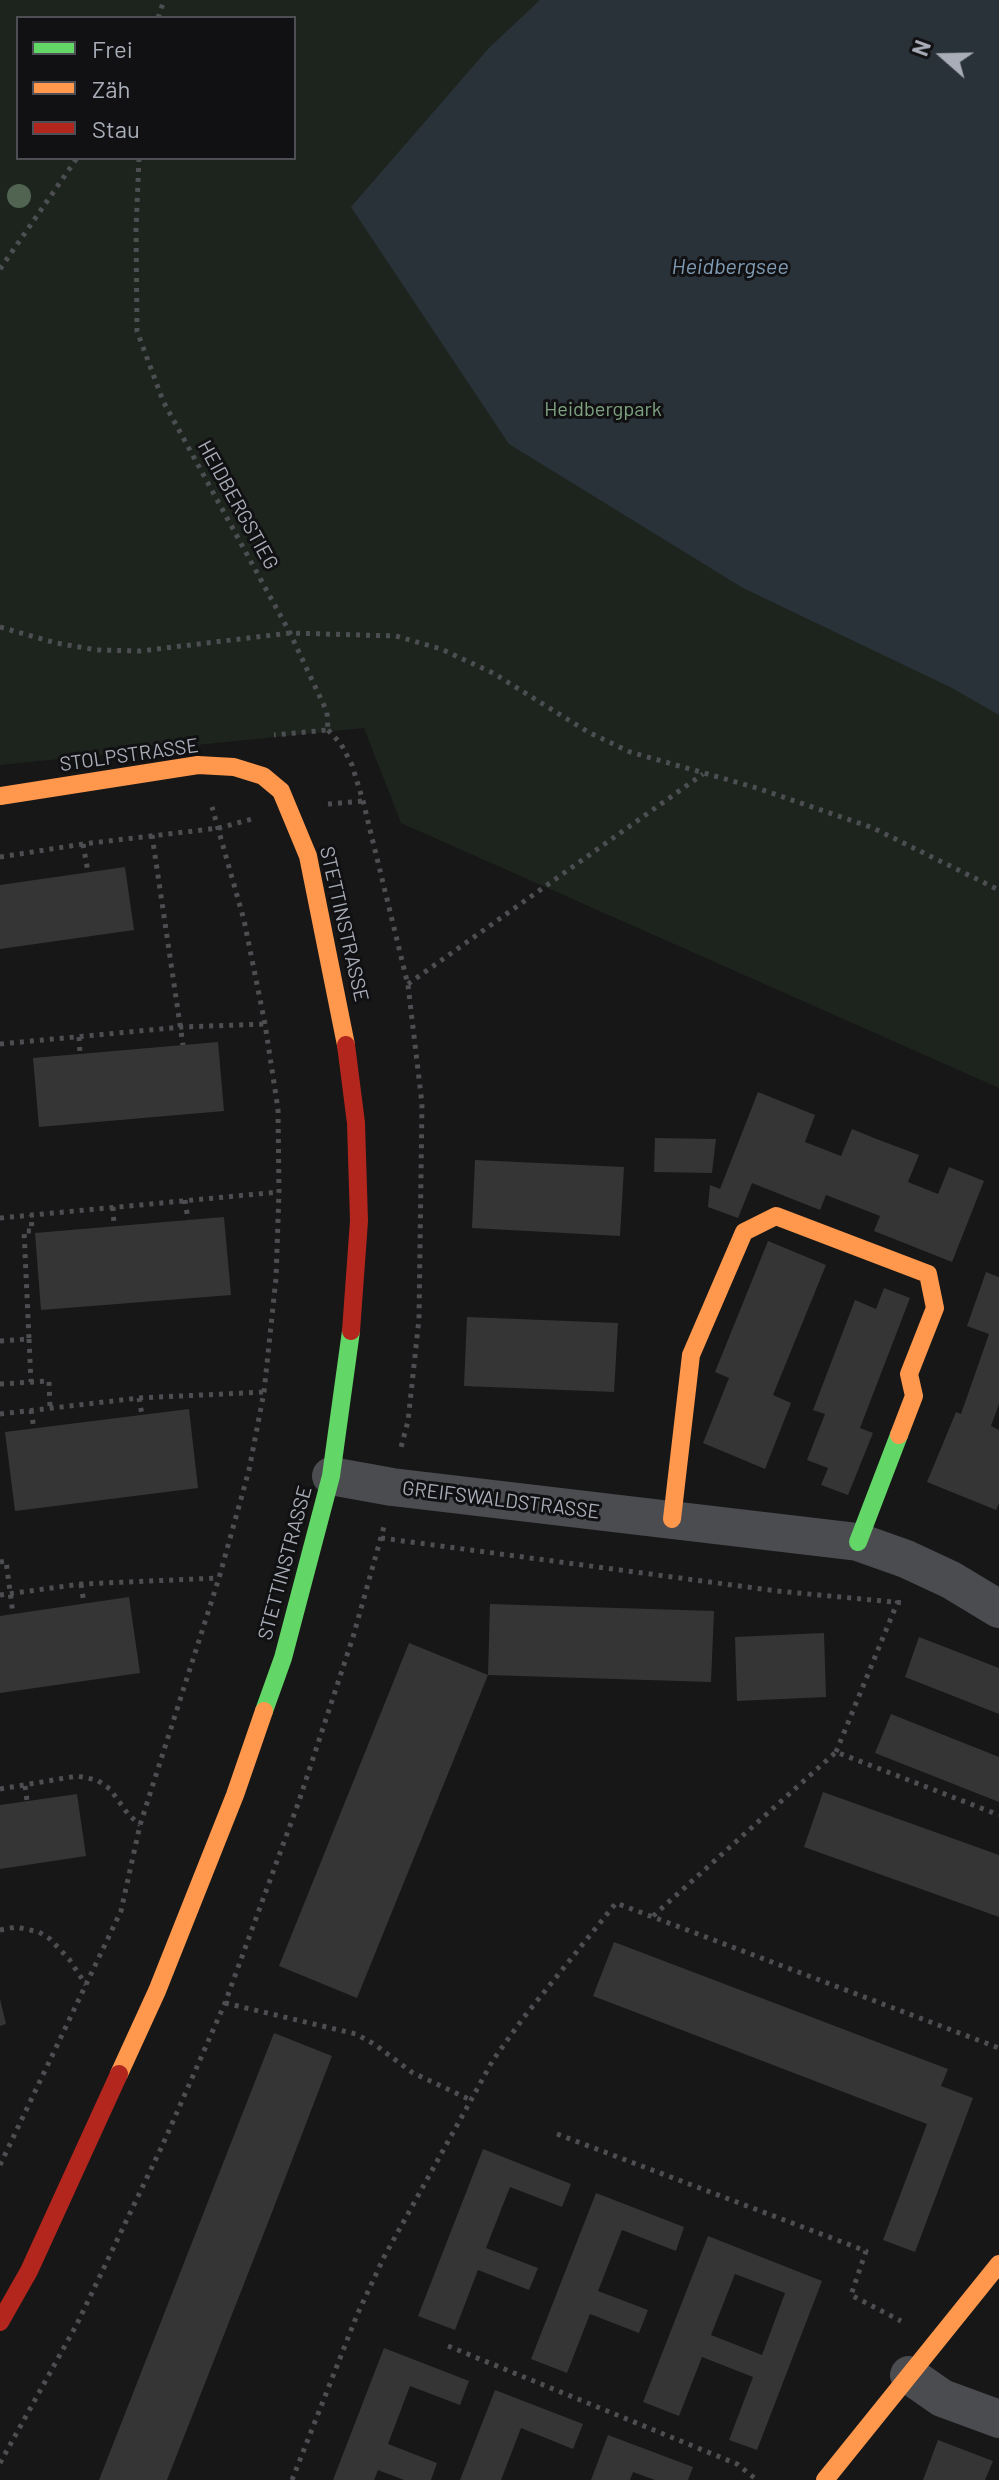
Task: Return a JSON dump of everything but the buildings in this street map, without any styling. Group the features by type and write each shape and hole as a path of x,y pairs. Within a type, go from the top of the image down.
{"street":[{"name":"STOLPSTRASSE","path":"0,796 198,765 234,767 263,776"},
{"name":"STETTINSTRASSE","path":"0,2322 29,2271 145,2018 235,1795 283,1658 331,1476 350,1343 359,1221 356,1123 344,1025 308,856 281,791 263,776"},
{"path":"672,1519 691,1355 744,1232 776,1216 928,1274 935,1308 909,1374 914,1396 858,1542"},
{"name":"GREIFSWALDSTRASSE","path":"331,1476 392,1487 858,1542 906,1559 997,1603"},
{"path":"825,2480 999,2264"},
{"path":"909,2375 942,2398 999,2419"}],"path":[{"path":"0,266 76,160"},
{"name":"HEIDBERGSTIEG","path":"139,160 137,331 163,401 290,633 327,712 328,730 341,744 352,765 408,985 422,1104 419,1319 408,1421 399,1456"},
{"path":"0,627 56,643 97,650 140,651 290,633 396,636 441,649 493,673 588,732 616,745 671,766 814,806 873,828 999,890"},
{"path":"269,736 328,730"},
{"path":"0,2165 121,1911 140,1825 219,1578 249,1470 264,1392 276,1278 278,1109 244,920 198,765"},
{"path":"408,985 704,773"},
{"path":"0,857 229,826"},
{"path":"152,835 183,1045"},
{"path":"83,844 88,872"},
{"path":"0,1044 182,1027 265,1024"},
{"path":"79,1037 80,1054"},
{"path":"0,1218 279,1192"},
{"path":"185,1200 188,1220"},
{"path":"113,1207 114,1226"},
{"path":"31,1215 32,1231 24,1231 31,1382"},
{"path":"0,1341 29,1339"},
{"path":"0,1384 49,1381 50,1408"},
{"path":"0,1414 139,1398 264,1392"},
{"path":"139,1398 142,1415"},
{"path":"31,1410 34,1429"},
{"path":"0,2463 77,2324 163,2144 225,2003 299,1801 353,1637 386,1517"},
{"path":"381,1538 777,1591 898,1601 912,1606"},
{"path":"0,1562 6,1561 13,1614"},
{"path":"0,1595 81,1584 219,1578"},
{"path":"81,1584 84,1604"},
{"path":"653,1916 836,1752 898,1601"},
{"path":"836,1752 999,1815"},
{"path":"0,1789 77,1776 97,1780 110,1789 140,1825"},
{"path":"25,1786 27,1801"},
{"path":"292,2480 377,2272 493,2060 616,1903 999,2048"},
{"path":"0,1930 16,1927 39,1932 50,1939 69,1959 86,1985"},
{"path":"225,2003 356,2034 413,2073 471,2100"},
{"path":"557,2134 866,2251 851,2295 936,2342"},
{"path":"448,2346 737,2464 757,2480"}],"green space":[{"name":"Heidbergpark","path":"0,0 999,0 999,1088 401,823 364,728 0,765"}],"water":[{"name":"Heidbergsee","path":"540,0 999,0 999,715 952,688 743,588 509,444 351,207 489,48"}],"traffic: fast":[{"path":"264,1711 283,1658 331,1476 351,1331"},
{"path":"858,1542 899,1435"}],"traffic: slow":[{"path":"0,796 198,765 234,767 263,776 281,791 308,856 346,1045"},
{"path":"672,1519 691,1355 744,1232 776,1216 928,1274 935,1308 909,1374 914,1396 899,1435"},
{"path":"119,2074 157,1991 235,1795 264,1711"},
{"path":"825,2480 999,2264"}],"traffic: jam":[{"path":"346,1045 356,1123 359,1221 351,1331"},
{"path":"0,2322 29,2271 119,2074"}]}
